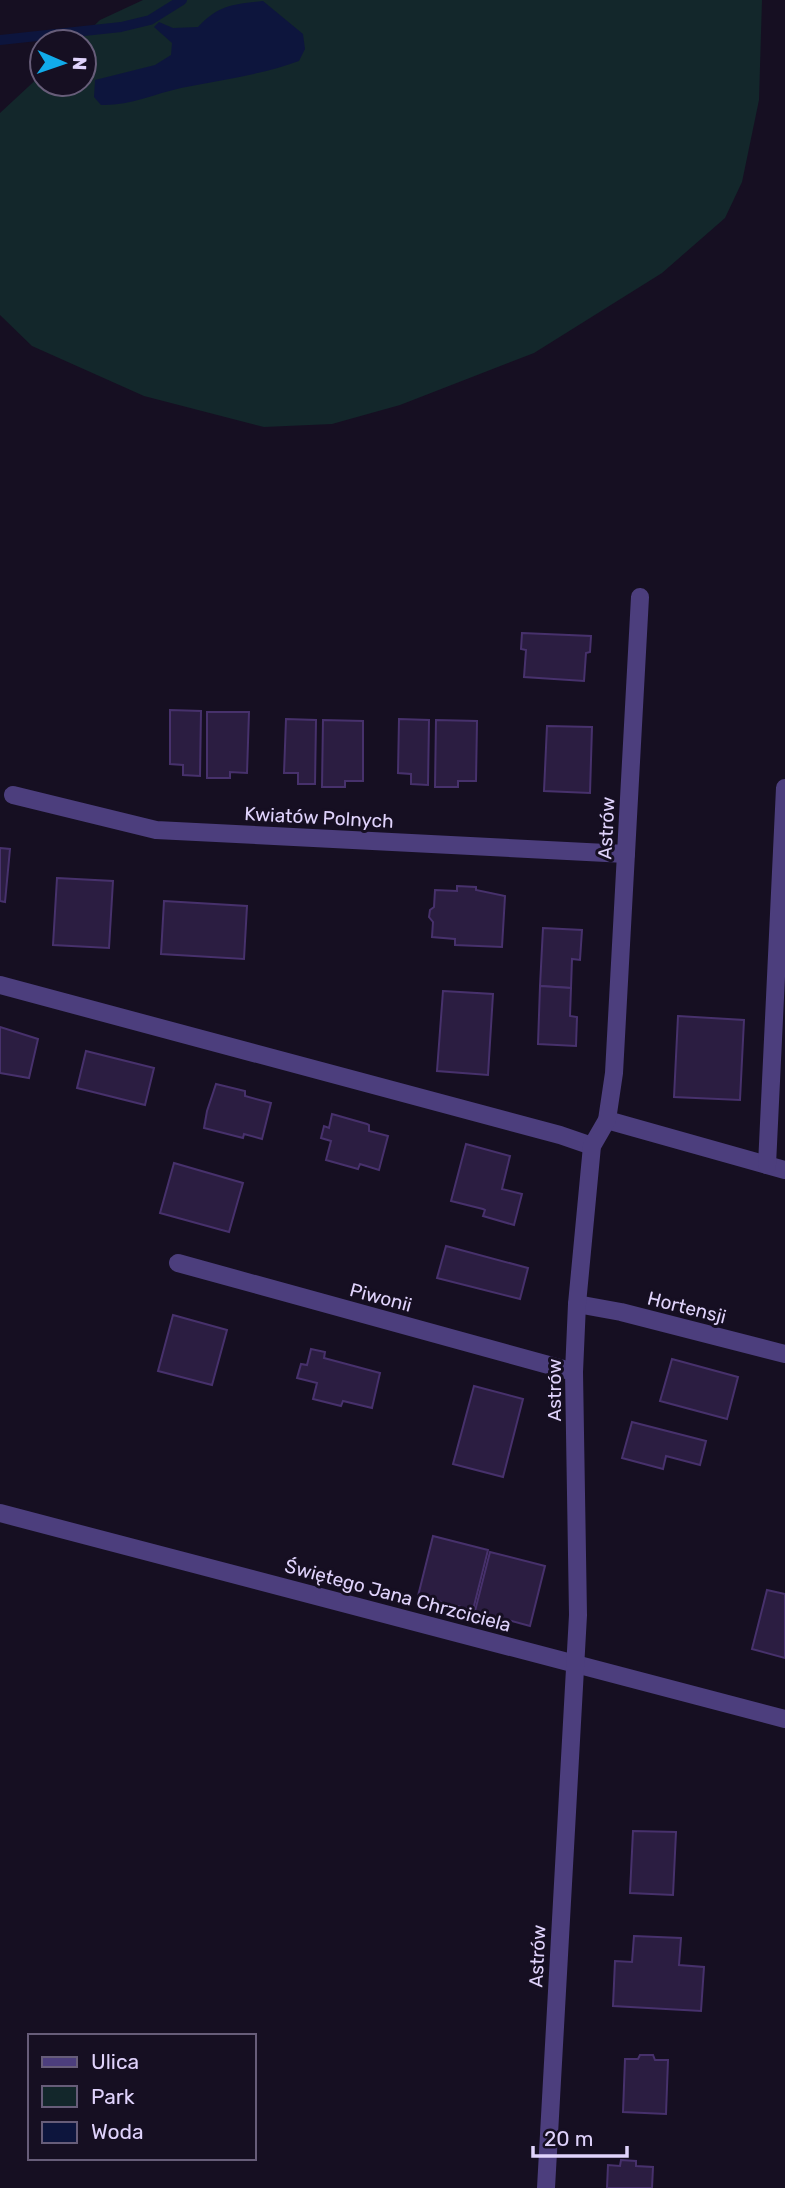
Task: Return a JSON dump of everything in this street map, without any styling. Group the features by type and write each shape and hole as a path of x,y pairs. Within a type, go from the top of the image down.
{"street":[{"name":"Astrów","path":"546,2188 573,1663 578,1615 574,1372 577,1304 592,1146 607,1120 614,1073 640,597"},
{"path":"767,1165 785,788"},
{"name":"Kwiatów Polnych","path":"13,795 156,830 626,854"},
{"path":"0,985 592,1146"},
{"path":"607,1120 785,1170"},
{"name":"Piwonii","path":"177,1263 574,1372"},
{"name":"Hortensji","path":"577,1304 621,1312 785,1354"},
{"name":"Świętego Jana Chrzciciela","path":"0,1513 785,1719"}],"green space":[{"path":"143,0 762,0 759,100 742,182 725,218 662,273 534,353 400,405 332,424 264,427 144,396 32,346 0,315 0,113 28,87 28,98 98,98 98,28 92,28 100,20"}],"water":[{"path":"263,1 303,34 305,49 299,61 255,74 181,88 122,104 101,105 95,98 98,98 98,79 155,65 171,55 172,43 154,27 159,22 173,28 198,27 220,10 243,3"}],"building":[{"path":"522,633 591,636 590,652 586,653 584,681 524,677 526,650 521,649"},
{"path":"170,710 201,711 200,776 183,775 183,765 170,764"},
{"path":"207,712 249,712 247,773 230,772 230,778 207,778"},
{"path":"286,719 316,720 315,784 298,784 298,773 284,773"},
{"path":"399,719 429,720 428,785 411,784 411,774 398,773"},
{"path":"323,720 363,721 363,781 345,781 345,787 322,787"},
{"path":"436,720 477,721 476,781 458,781 458,787 435,787"},
{"path":"547,726 592,727 590,793 544,791"},
{"path":"0,848 10,849 5,902 0,901"},
{"path":"57,878 113,881 109,948 53,945"},
{"path":"457,886 476,887 476,890 505,896 502,947 455,945 455,939 432,937 433,922 429,917 430,910 434,907 435,890 457,891"},
{"path":"164,901 247,906 244,959 161,954"},
{"path":"543,928 582,930 580,960 572,959 571,988 540,986"},
{"path":"540,986 571,988 570,1016 577,1017 576,1046 538,1044"},
{"path":"443,991 493,994 488,1075 437,1071"},
{"path":"678,1016 744,1020 740,1100 674,1097"},
{"path":"0,1027 38,1039 29,1078 0,1073"},
{"path":"86,1051 154,1068 145,1105 77,1088"},
{"path":"216,1084 245,1091 245,1096 271,1103 262,1139 244,1134 243,1138 204,1128"},
{"path":"332,1114 367,1124 369,1131 388,1136 379,1170 360,1164 358,1169 326,1160 331,1141 321,1138 324,1126 329,1128"},
{"path":"466,1144 510,1156 502,1189 522,1194 514,1225 483,1216 483,1209 451,1201"},
{"path":"174,1163 243,1183 229,1232 160,1213"},
{"path":"446,1246 528,1268 520,1299 437,1278"},
{"path":"173,1315 227,1330 212,1385 158,1371"},
{"path":"311,1349 325,1352 324,1358 380,1373 372,1408 343,1401 341,1406 313,1399 317,1383 297,1378 301,1364 307,1365"},
{"path":"672,1359 738,1377 727,1419 660,1401"},
{"path":"474,1386 523,1399 503,1477 453,1464"},
{"path":"632,1422 706,1441 700,1465 666,1456 663,1469 622,1458"},
{"path":"433,1536 488,1550 473,1610 418,1596"},
{"path":"490,1552 545,1566 530,1626 475,1611"},
{"path":"767,1590 785,1594 785,1658 752,1649"},
{"path":"633,1831 676,1832 673,1895 630,1893"},
{"path":"634,1936 681,1938 679,1965 704,1967 701,2011 613,2006 615,1961 632,1962"},
{"path":"640,2055 653,2055 655,2060 668,2060 666,2114 623,2112 625,2059 638,2059"},
{"path":"621,2160 636,2161 636,2166 653,2167 652,2188 607,2188 608,2165 620,2166"}],"waterway":[{"path":"0,40 121,27 150,20 182,0"}]}
